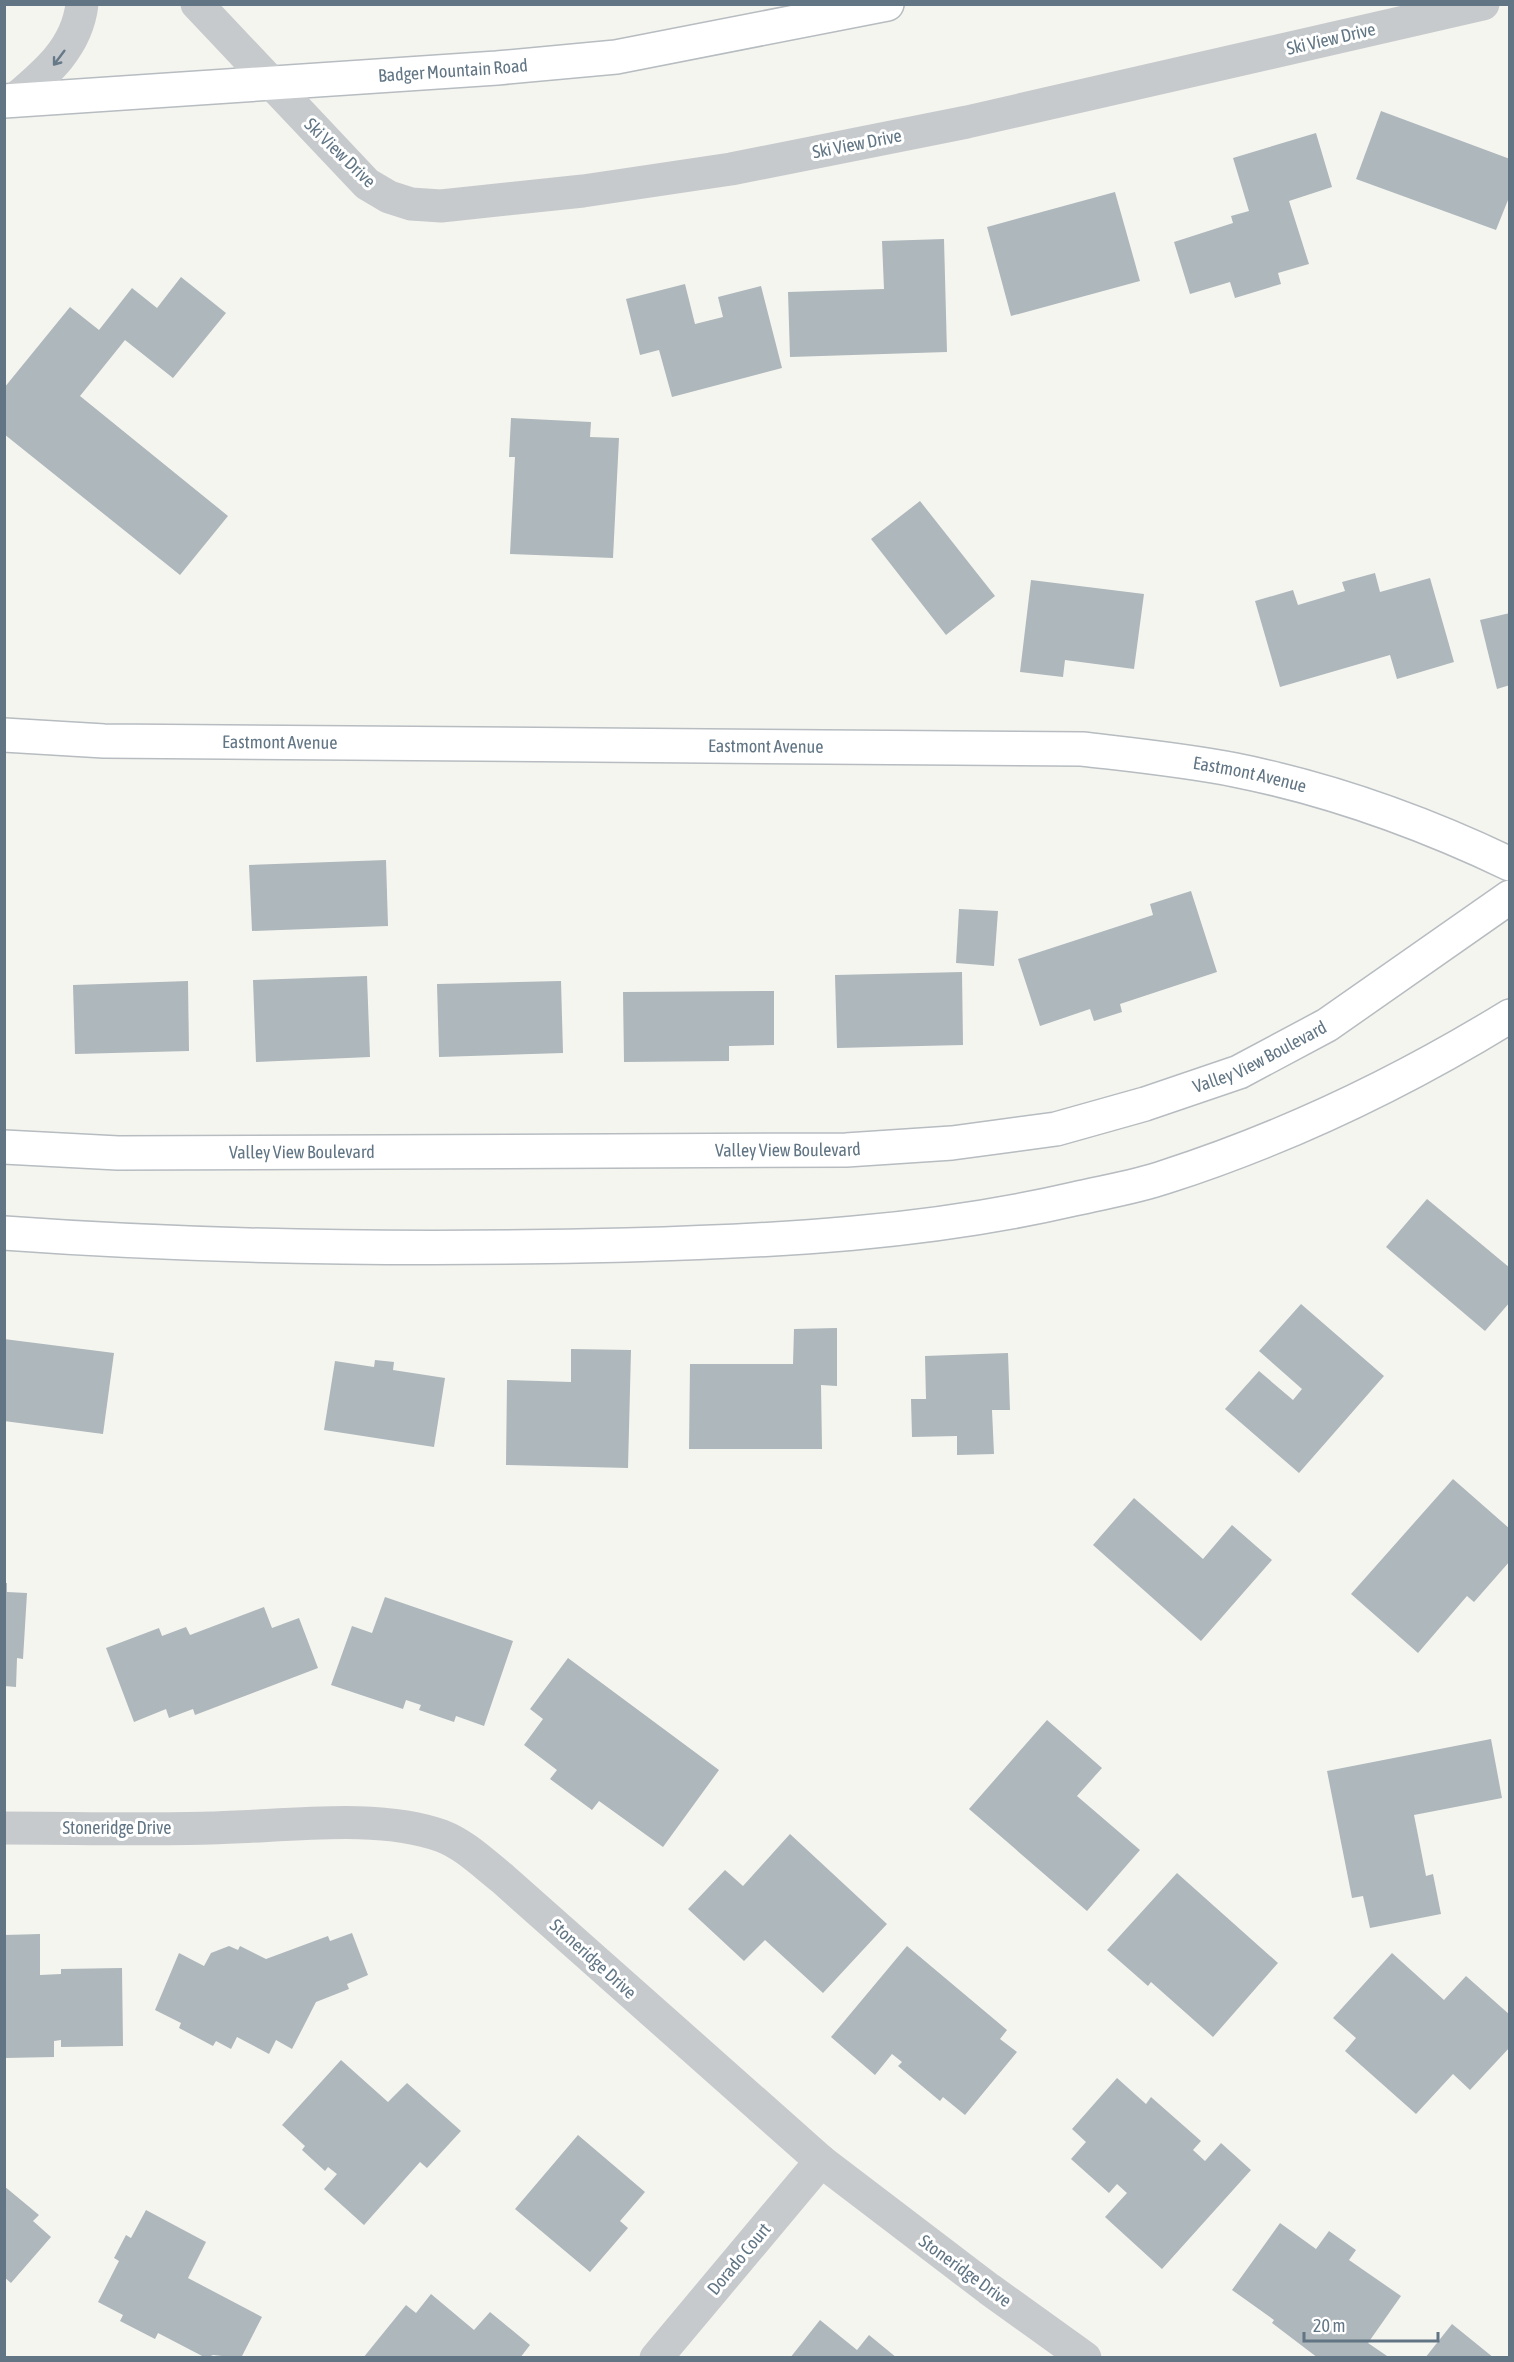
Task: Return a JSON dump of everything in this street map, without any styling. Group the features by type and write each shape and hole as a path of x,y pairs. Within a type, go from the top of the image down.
{"street":[{"name":"Badger Mountain Road","path":"9,101 47,73 64,53 75,32 82,4"},
{"name":"Ski View Drive","path":"197,4 267,81 367,184 388,197 411,204 441,206 583,191 816,153 989,117 1483,4"},
{"name":"Badger Mountain Road","path":"9,101 267,81 497,68 616,57 887,4"},
{"name":"Eastmont Avenue","path":"4,735 104,741 1082,749 1235,770 1310,788 1384,811 1456,839 1509,864"},
{"name":"Valley View Boulevard","path":"4,1147 118,1153 846,1150 952,1143 1056,1129 1145,1104 1239,1072 1327,1025 1509,897"},
{"path":"4,1233 99,1240 494,1248 755,1241 946,1224 1045,1206 1162,1179 1282,1135 1421,1069 1509,1016"},
{"name":"Stoneridge Drive","path":"4,1828 209,1828 365,1823 408,1827 443,1837 471,1852 502,1878 821,2161 989,2289 1086,2358"},
{"name":"Dorado Court","path":"656,2358 821,2161"}],"building":[{"path":"1381,111 1510,159 1510,195 1496,230 1356,179"},
{"path":"1316,133 1332,187 1289,201 1309,264 1278,273 1281,284 1235,298 1230,282 1190,294 1174,242 1233,223 1231,216 1249,211 1233,158"},
{"path":"1115,192 1140,281 1011,316 987,227"},
{"path":"944,239 947,352 790,357 788,292 884,289 882,241"},
{"path":"181,277 226,313 173,378 125,340 80,396 228,516 180,575 4,434 4,388 70,307 99,330 132,288 157,308"},
{"path":"685,284 695,324 723,317 718,297 761,286 782,368 672,397 659,350 640,355 626,299"},
{"path":"511,418 591,422 590,437 619,438 613,558 510,554 515,457 509,457"},
{"path":"920,501 995,596 946,635 871,539"},
{"path":"1375,573 1380,592 1430,578 1454,662 1397,679 1390,655 1280,687 1255,601 1293,590 1298,605 1345,591 1342,582"},
{"path":"1031,580 1144,594 1134,669 1065,660 1063,677 1020,672"},
{"path":"1510,613 1510,685 1497,689 1480,620"},
{"path":"386,860 388,926 252,931 249,865"},
{"path":"1191,891 1217,972 1120,1004 1122,1012 1094,1021 1090,1009 1040,1026 1018,959 1153,915 1150,904"},
{"path":"959,909 998,911 994,966 956,963"},
{"path":"962,972 963,1045 837,1048 835,975"},
{"path":"367,976 370,1057 256,1062 253,980"},
{"path":"188,981 189,1051 75,1054 73,985"},
{"path":"561,981 563,1053 439,1057 437,984"},
{"path":"774,991 774,1045 729,1046 729,1061 624,1062 623,992"},
{"path":"1427,1199 1510,1268 1510,1302 1485,1331 1386,1247"},
{"path":"1301,1304 1384,1376 1299,1473 1225,1409 1259,1371 1293,1400 1302,1389 1259,1351"},
{"path":"837,1328 837,1386 821,1385 822,1449 689,1449 690,1364 793,1364 794,1329"},
{"path":"4,1339 114,1353 103,1434 4,1421"},
{"path":"571,1349 631,1350 628,1468 506,1465 507,1380 571,1382"},
{"path":"1008,1353 1010,1410 992,1410 994,1454 957,1455 957,1436 912,1437 911,1399 926,1399 925,1356"},
{"path":"375,1360 394,1362 393,1370 445,1378 434,1447 324,1430 335,1361 374,1367"},
{"path":"1453,1479 1510,1529 1510,1561 1474,1602 1467,1596 1418,1653 1351,1594"},
{"path":"1134,1498 1203,1559 1232,1525 1272,1560 1201,1641 1093,1545"},
{"path":"4,1583 7,1583 7,1592 27,1593 23,1659 17,1658 16,1687 4,1686"},
{"path":"385,1597 513,1641 484,1726 456,1716 454,1722 419,1710 421,1705 406,1700 403,1709 331,1685 352,1626 372,1633"},
{"path":"264,1607 272,1628 299,1618 318,1668 195,1715 193,1709 169,1718 166,1709 134,1722 106,1648 159,1628 162,1636 186,1627 190,1635"},
{"path":"568,1658 719,1770 663,1847 599,1801 592,1810 550,1779 557,1770 524,1745 543,1719 530,1709"},
{"path":"1047,1720 1102,1768 1077,1796 1140,1850 1087,1911 969,1809"},
{"path":"1491,1739 1502,1798 1414,1815 1426,1876 1433,1874 1441,1914 1370,1928 1363,1896 1352,1898 1327,1771"},
{"path":"790,1834 887,1924 823,1993 765,1940 744,1961 688,1909 725,1870 743,1886"},
{"path":"1177,1873 1278,1963 1213,2037 1151,1982 1148,1986 1107,1950"},
{"path":"352,1933 368,1975 347,1984 349,1989 316,2002 292,2049 276,2040 269,2054 237,2037 231,2049 216,2041 213,2046 179,2028 181,2023 155,2010 179,1953 204,1966 211,1953 229,1946 238,1950 240,1946 266,1959 328,1936 330,1941"},
{"path":"40,1934 40,1975 61,1974 61,1969 122,1968 123,2046 61,2047 61,2040 54,2041 54,2057 5,2058 4,1935"},
{"path":"907,1946 1007,2030 1000,2039 1017,2052 965,2115 943,2097 940,2101 898,2066 902,2062 892,2054 875,2075 831,2037"},
{"path":"1392,1953 1444,2000 1466,1976 1510,2015 1510,2047 1470,2090 1453,2074 1416,2114 1345,2051 1356,2038 1333,2018"},
{"path":"341,2060 388,2102 407,2083 461,2131 427,2168 420,2162 364,2225 324,2189 337,2174 328,2167 325,2171 302,2150 305,2146 282,2125"},
{"path":"1117,2078 1146,2104 1151,2097 1201,2141 1193,2150 1205,2161 1221,2143 1251,2170 1162,2269 1105,2217 1127,2193 1117,2184 1109,2193 1071,2159 1086,2142 1072,2129"},
{"path":"578,2135 645,2192 620,2221 628,2228 590,2272 515,2209"},
{"path":"4,2186 39,2215 33,2221 51,2237 11,2283 4,2277"},
{"path":"146,2210 206,2242 188,2278 262,2317 241,2358 213,2355 206,2358 158,2333 155,2339 120,2321 123,2315 98,2302 119,2261 114,2258 126,2235 131,2238"},
{"path":"1280,2223 1316,2249 1329,2231 1356,2250 1349,2260 1401,2296 1368,2343 1390,2358 1318,2358 1272,2323 1274,2320 1232,2290"},
{"path":"431,2294 474,2330 490,2312 530,2345 520,2358 363,2358 406,2305 416,2313"},
{"path":"820,2320 857,2350 869,2335 897,2358 790,2358"},
{"path":"1452,2324 1494,2358 1425,2358"}]}
